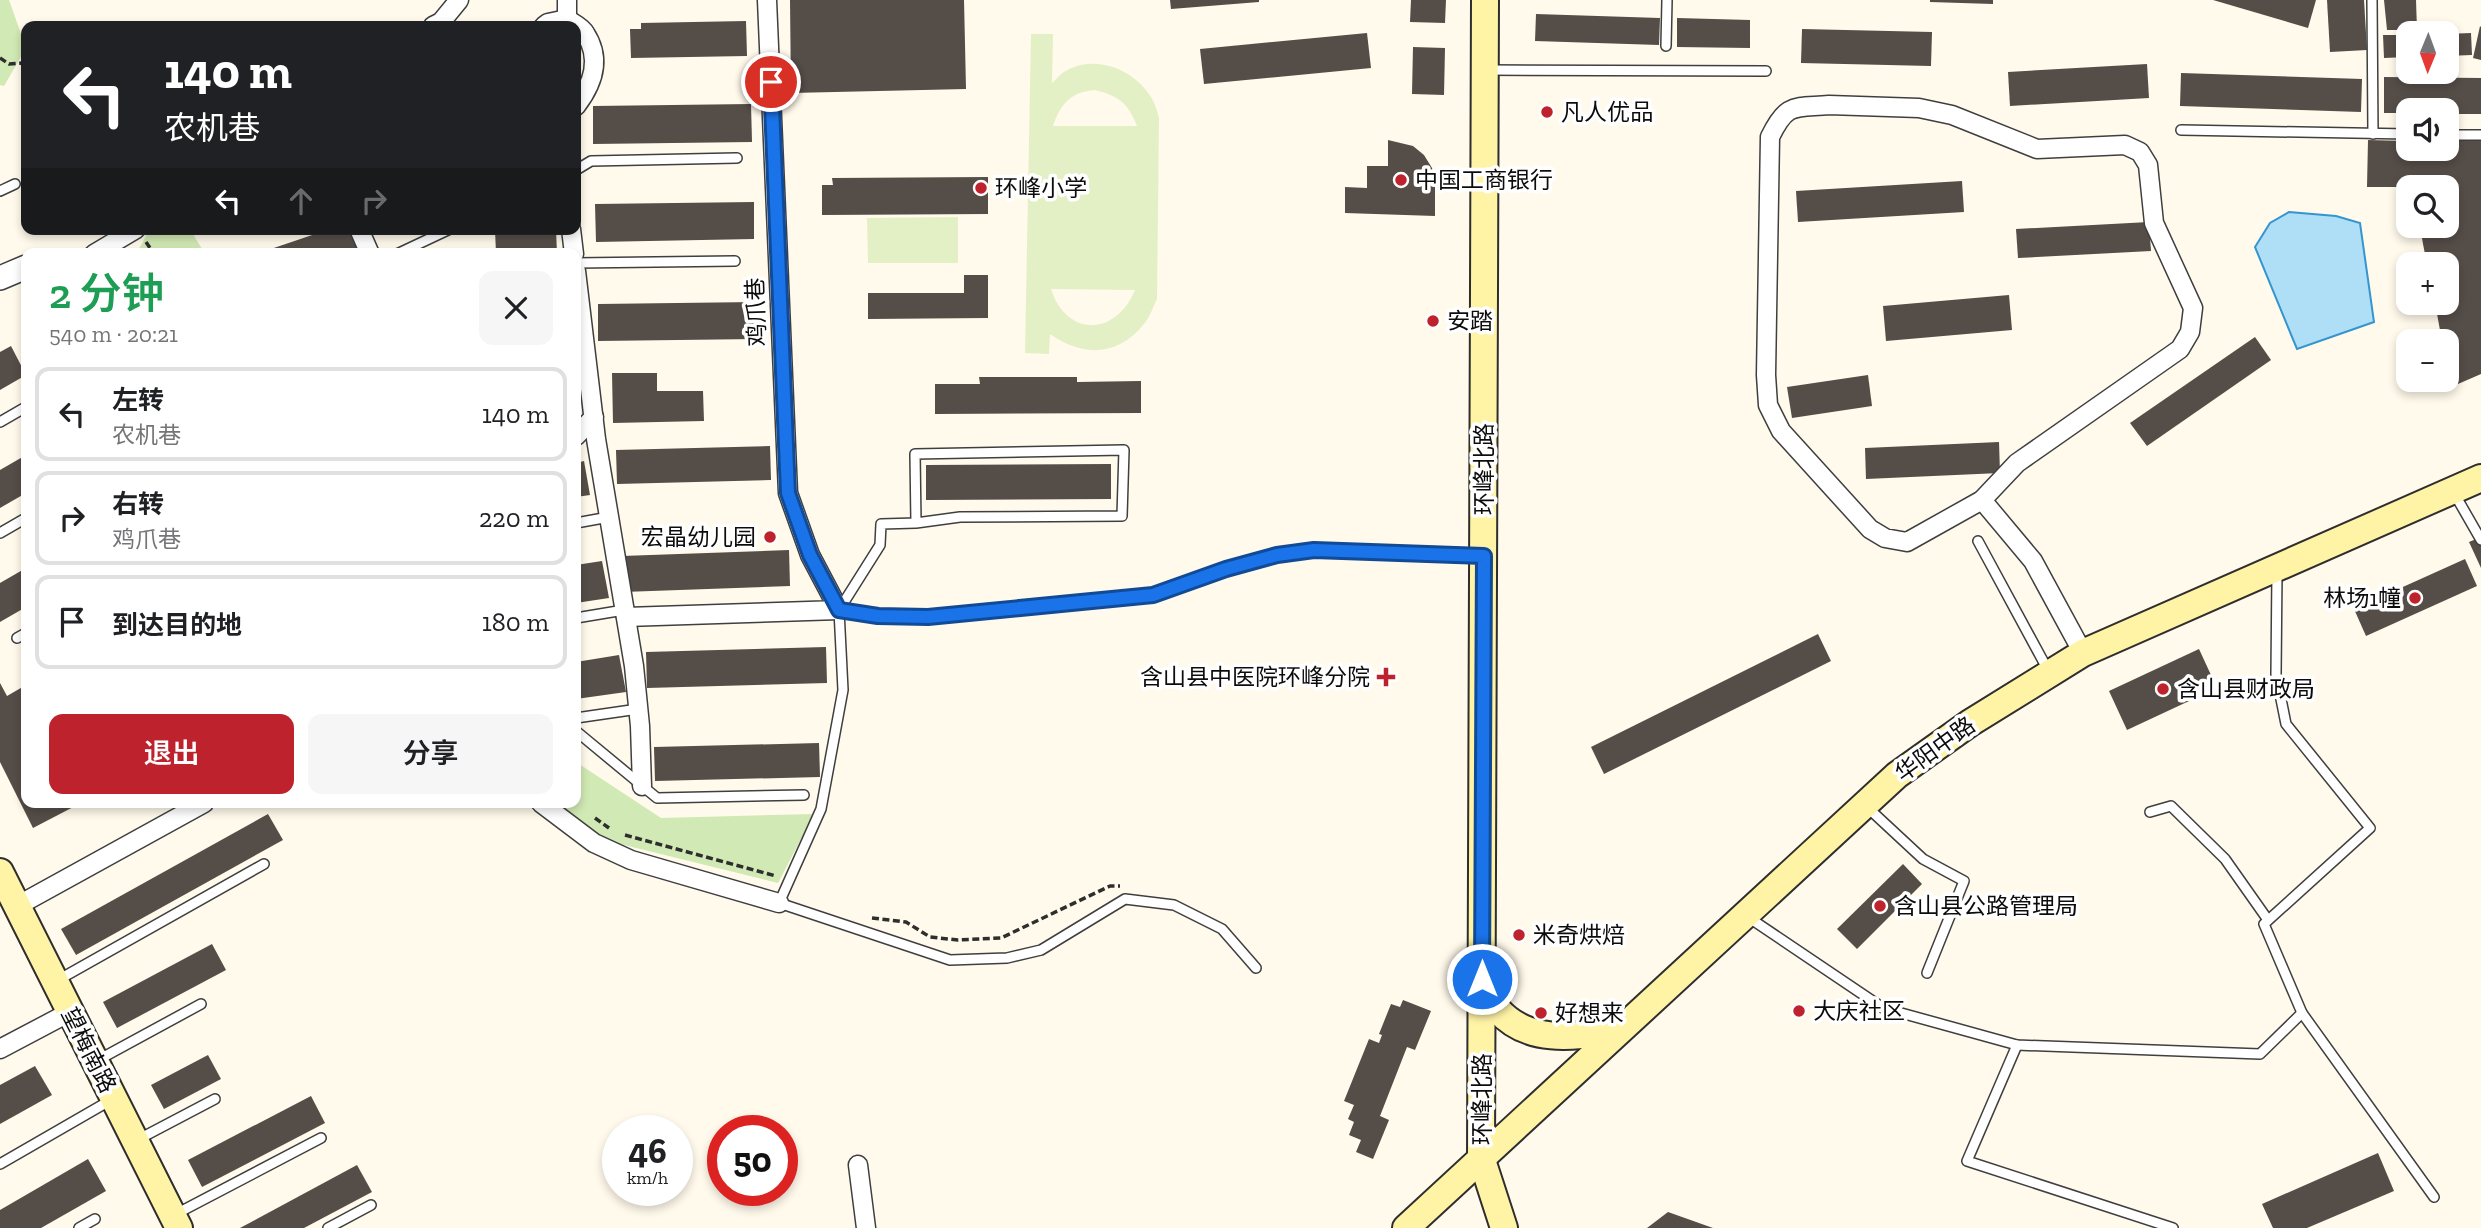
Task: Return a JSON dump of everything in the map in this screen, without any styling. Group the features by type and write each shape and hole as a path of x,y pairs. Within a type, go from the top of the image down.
{"main road":[{"name":"环峰北路","path":"1486,0 1481,1157 1504,1228"},
{"name":"华阳中路","path":"1406,1228 1897,775 1949,738 2083,653 2481,478"},
{"name":"望梅南路","path":"0,872 176,1222"},
{"path":"1482,979 1496,1008 1513,1024 1527,1031 1576,1037 1620,1030"}],"street":[{"path":"441,21 459,0"},
{"path":"567,19 568,0"},
{"name":"鸡爪巷","path":"767,0 788,493 810,555 839,610"},
{"path":"560,21 567,19"},
{"path":"581,29 592,52 594,76 581,99"},
{"path":"1829,105 1919,108 1952,115 2037,149 2125,145 2140,152 2148,164 2154,223 2193,308 2190,332 2180,349 2017,463 1982,500 1907,542 1885,538 1870,529 1808,461 1781,431 1772,414 1768,405 1766,375 1770,137 1780,117 1792,108 1829,105"},
{"path":"104,248 126,235"},
{"path":"0,278 21,269"},
{"path":"581,314 593,417 638,709 642,786"},
{"path":"581,430 593,417"},
{"path":"1982,500 2033,561 2083,653"},
{"path":"625,614 839,610"},
{"path":"17,906 192,808"},
{"path":"548,808 594,843 632,860 779,903"},
{"path":"0,1049 70,1012"},
{"path":"858,1166 866,1228"}],"lane":[{"path":"1667,0 1667,46"},
{"path":"2372,0 2373,134"},
{"path":"1485,70 1766,71"},
{"path":"2181,130 2396,134"},
{"path":"2459,135 2481,135"},
{"path":"581,167 591,161 737,158"},
{"path":"0,191 15,184"},
{"path":"410,248 437,235"},
{"path":"581,263 735,261"},
{"path":"0,422 21,410"},
{"path":"916,523 915,454 1124,450 1122,516 960,517 916,523 881,524 880,545 839,610 843,690 821,809 779,903 950,960 1007,958 1041,950 1125,899 1174,905 1222,929 1256,968"},
{"path":"2453,490 2481,540"},
{"path":"581,522 609,517"},
{"path":"0,533 21,520"},
{"path":"1978,541 2050,673"},
{"path":"839,610 878,616 928,617 1153,595 1226,569 1277,555 1314,550 1484,556"},
{"path":"2277,568 2276,674 2286,724 2370,828 2263,923 2302,1013 2434,1197"},
{"path":"581,618 625,614"},
{"path":"581,717 638,709"},
{"path":"581,735 657,798 804,795"},
{"path":"1865,804 1923,859 1964,881 1927,973"},
{"path":"2150,812 2171,806 2225,859 2268,920"},
{"path":"55,982 264,864"},
{"path":"1745,915 1883,1008 2017,1045 2260,1054 2302,1013"},
{"path":"95,1061 201,1004"},
{"path":"2017,1045 1967,1161 2173,1228"},
{"path":"135,1141 215,1098"},
{"path":"0,1164 114,1099"},
{"path":"176,1222 321,1138"},
{"path":"328,1228 371,1205"},
{"path":"79,1228 95,1219"}],"path":[{"path":"0,58 9,64 21,63"},
{"path":"595,818 617,833 789,880"},
{"path":"870,918 906,922 930,937 986,940 1001,938 1110,886 1129,886"}],"green space":[{"path":"0,0 9,0 21,34 21,57 4,86 0,85"},
{"path":"1031,34 1053,34 1052,83 1062,73 1076,66 1100,64 1124,72 1134,79 1144,87 1155,104 1159,118 1157,299 1150,315 1134,335 1111,348 1087,350 1062,342 1050,334 1049,354 1025,353","holes":["1095,90 1122,102 1137,126 1053,126 1068,100 1079,93","1051,289 1134,290 1135,290 1127,305 1116,316 1104,323 1092,325 1080,323 1068,316 1058,305"]},
{"path":"958,217 958,263 868,263 867,218"},
{"path":"147,235 194,235 201,248 139,248"},
{"path":"581,765 661,818 814,814 778,883 612,842 560,808 581,808"}],"water":[{"path":"2289,212 2336,216 2360,223 2374,322 2297,349 2255,247 2270,223"}],"building":[{"path":"790,0 964,0 966,89 791,93"},
{"path":"1170,0 1259,0 1259,2 1171,9"},
{"path":"1411,0 1446,0 1445,23 1410,22"},
{"path":"1993,0 1993,4 1930,2"},
{"path":"2213,0 2316,0 2308,28"},
{"path":"2327,0 2364,0 2367,50 2330,52"},
{"path":"2384,0 2416,0 2417,21 2396,21 2396,30 2387,30"},
{"path":"1536,14 1660,18 1659,45 1535,41"},
{"path":"1677,18 1750,20 1750,48 1677,47"},
{"path":"746,21 747,56 631,58 630,29 641,29 641,23"},
{"path":"2481,27 2481,60 2473,58"},
{"path":"1802,29 1932,32 1931,66 1801,63"},
{"path":"1367,33 1371,68 1204,84 1200,49"},
{"path":"2459,33 2471,33 2472,55 2459,56"},
{"path":"2383,35 2396,35 2396,58 2384,58"},
{"path":"1413,47 1445,48 1444,95 1412,94"},
{"path":"2147,64 2149,98 2010,106 2008,72"},
{"path":"2181,73 2362,79 2361,112 2180,106"},
{"path":"2384,77 2396,77 2396,84 2459,84 2459,78 2481,78 2481,114 2459,114 2459,98 2396,98 2396,113 2384,113"},
{"path":"751,104 752,142 593,144 593,106"},
{"name":"中国工商银行","path":"1388,140 1413,146 1424,155 1432,168 1435,216 1345,213 1345,187 1367,188 1367,166 1388,166"},
{"path":"2368,140 2396,141 2396,161 2459,161 2459,141 2481,141 2481,374 2459,384 2459,329 2440,329 2437,315 2459,315 2459,252 2425,252 2422,238 2459,238 2459,175 2396,175 2396,187 2367,187"},
{"path":"988,177 988,214 822,215 822,185 833,185 832,178"},
{"path":"1962,181 1964,212 1798,222 1796,191"},
{"path":"754,202 754,239 596,242 595,204"},
{"path":"2149,222 2151,251 2018,258 2016,229"},
{"path":"312,235 354,235 358,248 274,248"},
{"path":"495,235 556,235 557,248 496,248"},
{"path":"964,275 988,275 988,318 868,319 868,293 964,293"},
{"path":"2009,295 2012,330 1886,341 1883,306"},
{"path":"756,302 757,339 598,341 598,304"},
{"path":"2255,337 2271,360 2147,446 2130,423"},
{"path":"11,346 21,365 21,378 0,390 0,352"},
{"path":"612,373 657,373 657,391 703,391 704,421 613,423"},
{"path":"1868,375 1872,406 1792,418 1787,387"},
{"path":"979,377 1077,377 1077,382 1141,381 1141,413 935,414 935,384 980,384"},
{"path":"1999,442 2000,473 1866,479 1865,448"},
{"path":"770,446 771,480 617,484 616,450"},
{"path":"21,458 21,496 0,508 0,470"},
{"path":"584,461 590,495 581,496 581,462"},
{"path":"1111,464 1111,499 926,500 926,465"},
{"path":"2481,537 2481,568 2469,542"},
{"path":"789,550 790,586 623,592 622,556"},
{"name":"林场1幢","path":"2465,559 2477,586 2366,636 2354,609"},
{"path":"602,561 609,598 581,602 581,564"},
{"path":"21,571 21,610 0,622 0,583"},
{"path":"1818,634 1831,661 1604,774 1591,747"},
{"path":"826,647 827,683 647,688 646,652"},
{"name":"含山县财政局","path":"2199,649 2217,688 2127,730 2109,691"},
{"path":"619,655 626,692 581,698 581,661"},
{"path":"0,683 7,696 21,688 21,804 0,762"},
{"path":"819,743 820,777 655,781 654,747"},
{"path":"23,808 71,808 33,828"},
{"path":"268,814 283,840 76,955 61,929"},
{"name":"含山县公路管理局","path":"1903,864 1922,884 1857,949 1837,929"},
{"path":"212,944 226,970 117,1028 103,1002"},
{"path":"1403,1000 1431,1011 1415,1050 1407,1047 1380,1116 1389,1120 1373,1159 1356,1152 1361,1140 1349,1135 1354,1122 1348,1119 1354,1105 1344,1101 1369,1039 1379,1043 1382,1035 1379,1034 1391,1004 1400,1007"},
{"path":"208,1055 221,1079 164,1109 151,1085"},
{"path":"35,1066 52,1095 0,1124 0,1085"},
{"path":"311,1096 325,1123 202,1187 188,1160"},
{"path":"2378,1153 2394,1191 2307,1228 2273,1228 2262,1204"},
{"path":"88,1159 106,1191 41,1228 0,1228 0,1210"},
{"path":"357,1165 372,1192 304,1228 240,1228"},
{"path":"1668,1212 1713,1228 1647,1228"}],"place":[{"name":"凡人优品","path":"1547,112"},
{"name":"中国工商银行","path":"1401,180"},
{"name":"环峰小学","path":"981,188"},
{"name":"安踏","path":"1433,321"},
{"name":"宏晶幼儿园","path":"770,537"},
{"name":"林场1幢","path":"2415,598"},
{"name":"含山县中医院环峰分院","path":"1386,677"},
{"name":"含山县财政局","path":"2163,689"},
{"name":"含山县公路管理局","path":"1880,906"},
{"name":"米奇烘焙","path":"1519,935"},
{"name":"大庆社区","path":"1799,1011"},
{"name":"好想来","path":"1541,1013"}],"route":[{"path":"771,82 788,493 810,555 839,610 878,616 928,617 1153,595 1226,569 1277,555 1314,550 1484,556 1482,979"}]}
